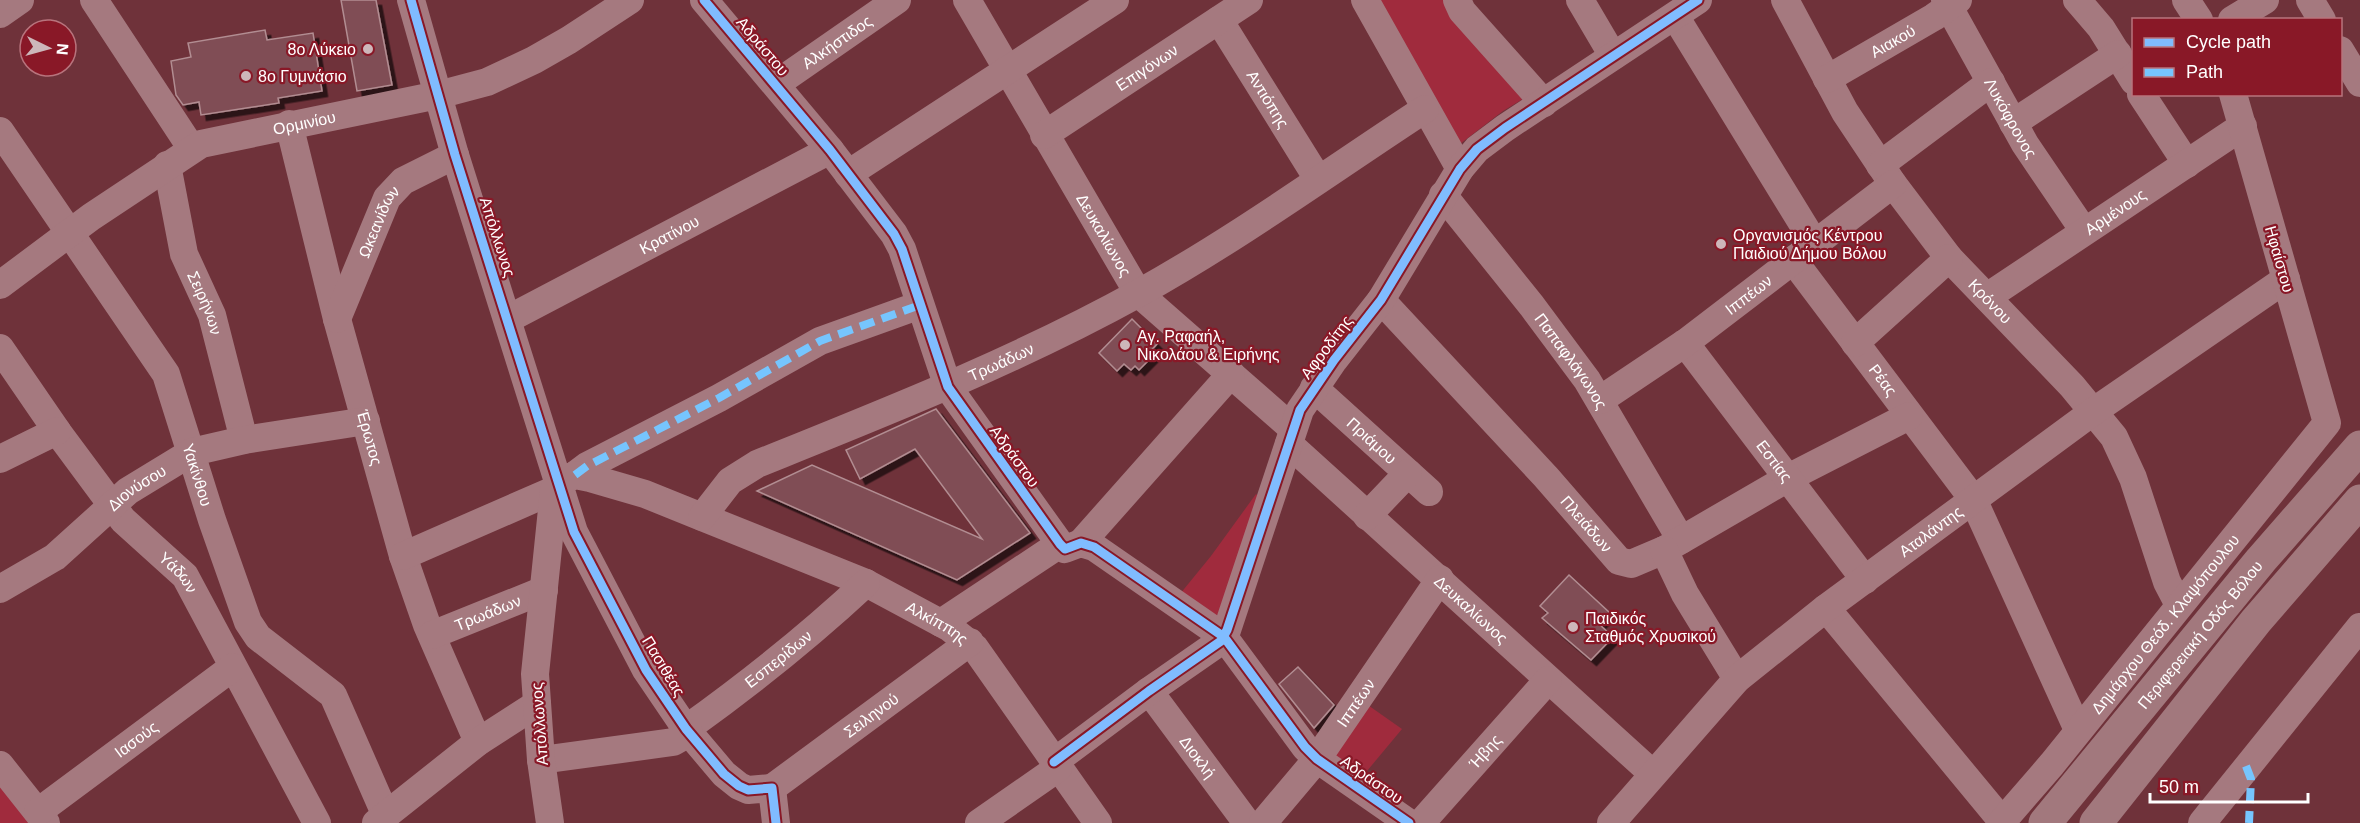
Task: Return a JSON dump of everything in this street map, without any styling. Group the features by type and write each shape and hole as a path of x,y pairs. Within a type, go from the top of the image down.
{"main road":[{"name":"Περιφερειακή Οδός Βόλου","path":"2045,823 2288,528 2360,447"},
{"path":"2096,823 2256,621 2360,501"}],"street":[{"path":"0,14 20,0"},
{"path":"94,0 192,148"},
{"name":"Απόλλωνος","path":"411,0 456,155 562,483 544,590 536,662 541,760 550,823"},
{"name":"Ορμινίου","path":"0,285 192,148 208,141 438,95 487,82 534,60 591,27 630,0"},
{"name":"Αδράστου","path":"704,0 830,150 894,234 902,249 948,387 1070,544 1094,547 1224,637 1305,747 1317,759 1409,823"},
{"name":"Αλκήστιδος","path":"776,84 897,0"},
{"name":"Δευκαλίωνος","path":"967,0 1138,293 1231,374 1368,516 1653,774"},
{"path":"849,174 1006,69 1115,0"},
{"name":"Επιγόνων","path":"1044,135 1249,0"},
{"path":"1365,0 1460,169"},
{"path":"1457,0 1462,11 1544,103"},
{"path":"1580,0 1613,56"},
{"name":"Αφροδίτης","path":"1224,637 1300,410 1381,300 1460,169 1477,149 1491,138 1698,0"},
{"name":"Κρόνου","path":"1785,0 1827,79 1886,175 1949,258 2094,411 2114,437 2144,507 2167,582 2179,605"},
{"path":"2076,0 2096,21 2132,79"},
{"path":"2186,0 2198,18"},
{"path":"2235,18 2265,0"},
{"path":"2310,0 2321,18"},
{"name":"Αιακού","path":"1827,79 1951,2"},
{"name":"Λυκόφρoνος","path":"1951,2 2025,144 2084,231"},
{"name":"Ρέας","path":"1675,16 1855,343 1973,499 2078,730"},
{"name":"Αντιόπης","path":"1219,20 1318,179"},
{"path":"2342,53 2360,83"},
{"path":"2013,123 2118,54"},
{"name":"Ιππέων","path":"1600,400 1685,344 1804,252 1886,175 1991,82"},
{"path":"2142,96 2187,164"},
{"name":"Ηφαίστου","path":"2235,96 2327,423"},
{"name":"Τρωάδων","path":"702,517 730,481 757,464 948,387 1138,293 1250,227 1425,109"},
{"name":"Έρωτος","path":"289,124 337,319 404,556 432,634 478,742"},
{"name":"Αρμένους","path":"1987,297 2243,126"},
{"name":"Υακίνθου","path":"0,131 166,374 212,520 248,622 258,637 333,695 381,820"},
{"name":"Κρατίνου","path":"508,319 830,150"},
{"name":"Ωκεανίδων","path":"337,319 387,198 403,181 456,155"},
{"name":"Σειρήνων","path":"167,165 184,254 212,315 244,440"},
{"name":"Παπαφλάγωνος","path":"1443,195 1532,306 1600,400 1673,545 1685,594 1737,679"},
{"path":"1855,343 1949,258"},
{"name":"Αταλάντης","path":"1611,823 1737,679 1826,608 1973,499 2094,411 2286,279"},
{"name":"Πλειάδων","path":"1381,300 1546,477 1619,561 1631,564 1673,545 1788,478 1909,416"},
{"path":"404,556 562,483 586,466 699,409 820,341 920,305"},
{"name":"Εστίας","path":"1685,344 1865,580"},
{"name":"Υάδων","path":"0,348 57,431 123,520 185,576 317,823"},
{"path":"941,623 1070,544 1231,374"},
{"name":"Πριάμου","path":"1314,388 1429,492"},
{"name":"Διονύσου","path":"0,589 55,557 128,491 192,452 244,440 366,421"},
{"name":"Δημάρχου Θεόδ. Κλαψόπουλου","path":"2002,822 2327,423"},
{"path":"0,459 57,431"},
{"path":"1368,516 1408,473"},
{"path":"562,483 620,486 702,517"},
{"name":"Πασιθέας","path":"562,483 574,532 646,670 688,731 724,774 748,790 772,789"},
{"name":"Αλκίππης","path":"702,517 866,583 941,623 970,642 1098,823"},
{"name":"Ιππέων","path":"1263,823 1317,759 1440,579"},
{"name":"Εσπερίδων","path":"541,760 673,742 821,625 866,583"},
{"name":"Τρωάδων","path":"432,634 544,590"},
{"path":"1826,608 2002,822"},
{"path":"2202,823 2360,627"},
{"path":"979,823 1149,691 1224,637"},
{"name":"Σειληνού","path":"772,789 970,642"},
{"name":"Ιασούς","path":"42,818 233,667"},
{"name":"Ήβης","path":"1421,823 1548,680"},
{"name":"Διοκλή","path":"1149,691 1247,823"},
{"path":"381,820 478,742 537,704"},
{"path":"0,765 42,818"},
{"path":"772,789 776,823"}],"shaded area":[{"path":"1374,0 1447,0 1523,99 1503,111 1456,147"},
{"path":"1256,494 1260,498 1215,622 1180,594"},
{"path":"1365,703 1402,729 1362,777 1328,754"},
{"path":"0,780 35,823 0,823"}],"building":[{"name":"8ο Λύκειο","path":"341,0 376,0 392,85 357,91"},
{"name":"8ο Γυμνάσιο","path":"265,30 267,40 313,33 322,91 278,98 279,103 201,115 199,102 183,105 176,95 171,61 191,57 188,43"},
{"name":"Αγ. Ραφαήλ, Νικολάου & Ειρήνης","path":"1132,319 1157,344 1149,353 1152,357 1139,370 1135,366 1131,370 1124,364 1117,371 1099,353"},
{"path":"936,409 1030,533 957,580 757,491 812,465 982,539 915,449 860,479 846,450"},
{"path":"1569,575 1610,613 1599,624 1613,637 1591,660 1542,618 1548,613 1540,606"},
{"path":"1298,667 1334,705 1314,728 1279,684"}],"marked path":[{"path":"575,475 587,466 719,398 820,341 920,305"},
{"path":"2246,766 2251,779 2249,823"}],"cycle path":[{"path":"411,0 455,155 574,532 646,670 686,729 724,774 739,786 748,790 772,788 776,823"},
{"path":"704,0 830,150 894,234 902,249 948,387 1060,544 1065,549 1081,543 1094,547 1224,637 1305,747 1317,759 1409,823"},
{"path":"1054,762 1221,641 1227,630 1300,410 1334,360 1381,300 1460,169 1477,149 1505,128 1698,0"}],"place":[{"name":"8ο Λύκειο","path":"368,49"},
{"name":"8ο Γυμνάσιο","path":"246,76"},
{"name":"Οργανισμός Κέντρου Παιδιού Δήμου Βόλου","path":"1721,244"},
{"name":"Αγ. Ραφαήλ, Νικολάου & Ειρήνης","path":"1125,345"},
{"name":"Παιδικός Σταθμός Χρυσικού","path":"1573,627"}]}
